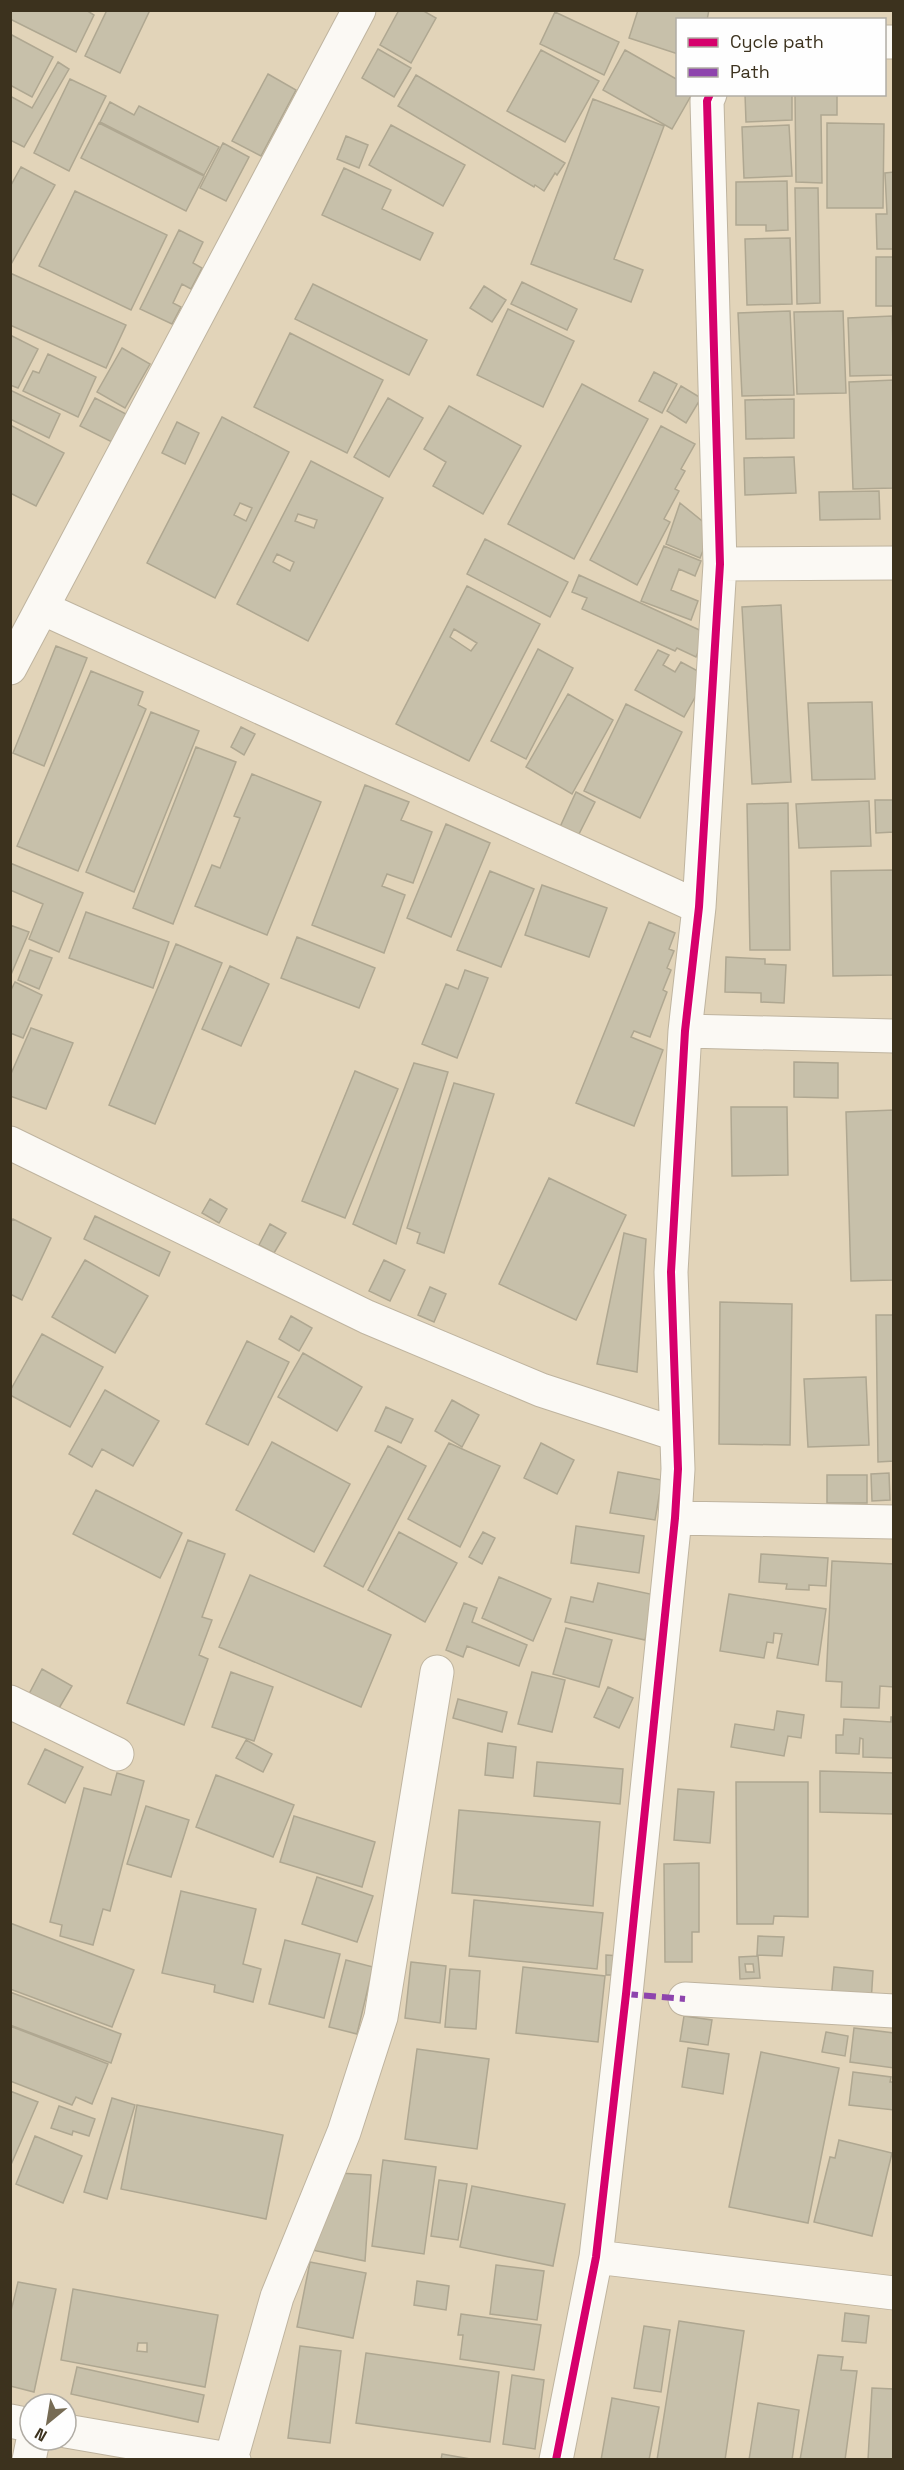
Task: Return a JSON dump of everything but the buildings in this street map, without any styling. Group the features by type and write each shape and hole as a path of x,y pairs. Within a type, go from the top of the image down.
{"street":[{"path":"10,668 359,10"},
{"path":"556,2460 596,2257 626,1994 675,1518 678,1469 671,1272 685,1031 699,907 720,564 709,96"},
{"path":"720,564 894,562"},
{"path":"42,608 699,907"},
{"path":"685,1031 894,1036"},
{"path":"10,1143 367,1317 541,1390 676,1434"},
{"path":"675,1518 894,1522"},
{"path":"78,2433 233,2459 276,2297 344,2132 381,2017 437,1672"},
{"path":"10,1702 117,1754"},
{"path":"685,2000 894,2011"},
{"path":"596,2257 894,2293"}],"marked path":[{"path":"626,1994 685,1999"}],"cycle path":[{"path":"556,2460 596,2257 626,1994 675,1518 678,1469 671,1272 685,1031 699,907 720,564 707,101 709,96"}]}
